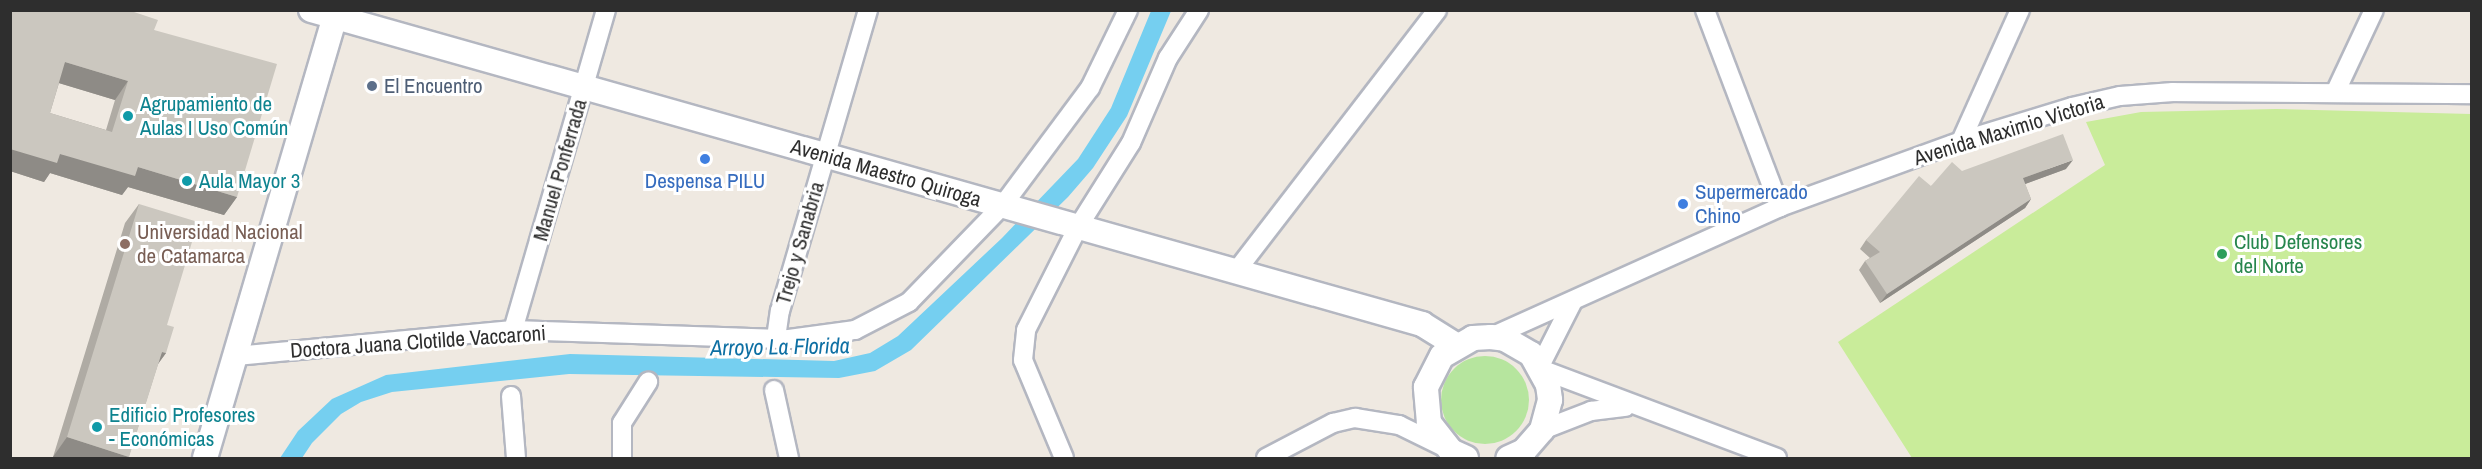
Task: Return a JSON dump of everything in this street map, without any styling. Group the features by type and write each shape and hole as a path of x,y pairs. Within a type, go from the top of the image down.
{"main road":[{"name":"Avenida Maestro Quiroga","path":"311,10 336,14 825,156 1237,270 1422,324 1456,345"},
{"path":"205,459 336,14"},
{"path":"1461,456 1429,423 1425,405 1432,371 1456,345 1491,337 1519,345 1541,368 1550,400 1540,441 1508,459"}],"street":[{"name":"Manuel Ponferrada","path":"513,330 606,10"},
{"name":"Trejo y Sanabria","path":"776,338 780,311 868,10"},
{"name":"Doctora Juana Clotilde Vaccaroni","path":"236,356 513,330 776,338 816,337 855,330 909,302 1011,208 1090,88 1128,10"},
{"path":"1064,459 1023,360 1026,330 1069,224 1131,143 1168,58 1199,10"},
{"path":"1237,270 1437,10"},
{"path":"1705,10 1780,207"},
{"path":"1961,141 2020,10"},
{"path":"2336,91 2374,10"},
{"name":"Avenida Maximio Victoria","path":"1491,337 1780,207 1961,141 2121,96 2173,92 2336,91 2472,94"},
{"path":"1574,299 1541,368 1631,406 1777,459"},
{"path":"622,459 622,423 648,382"},
{"path":"774,390 789,459"},
{"path":"511,396 516,459"},
{"path":"1540,441 1591,411 1631,406"},
{"path":"1266,459 1333,423 1355,418 1399,425 1461,456"}],"green space":[{"name":"Club Defensores del Norte","path":"2276,109 2471,114 2471,458 1912,458 1838,342 2105,165 2086,122 2141,112"},
{"path":"1476,356 1494,356 1510,363 1522,375 1529,391 1529,409 1522,425 1510,437 1494,444 1476,444 1460,437 1448,425 1441,409 1441,391 1448,375 1460,363"}],"water":[{"path":"1151,11 1171,11 1127,116 1093,168 1068,197 911,350 875,371 839,378 569,374 392,392 361,402 341,414 312,443 302,458 280,458 298,431 332,399 386,375 570,354 834,361 870,353 898,336 1002,238 1078,159 1111,108"}],"building":[{"path":"11,10 128,10 158,20 154,30 277,64 237,197 138,167 135,176 60,154 57,163 10,149 10,51 12,46 10,46","holes":["65,62 128,81 112,132 50,113"]},
{"path":"2063,134 2073,160 2023,178 2031,199 1887,294 1865,261 1880,252 1866,240 1919,176 1931,186 1952,162 1962,171"},
{"path":"139,204 198,222 167,325 174,327 166,353 162,352 129,457 67,437"}],"place":[{"name":"El Encuentro","path":"372,86"},
{"name":"Agrupamiento de Aulas I Uso Común","path":"128,116"},
{"name":"Despensa PILU","path":"705,159"},
{"name":"Aula Mayor 3","path":"187,181"},
{"name":"Supermercado Chino","path":"1683,204"},
{"name":"Universidad Nacional de Catamarca","path":"125,244"},
{"name":"Club Defensores del Norte","path":"2222,254"},
{"name":"Edificio Profesores - Económicas","path":"97,427"}],"water label":[{"name":"Arroyo La Florida","path":"780,347"}]}
